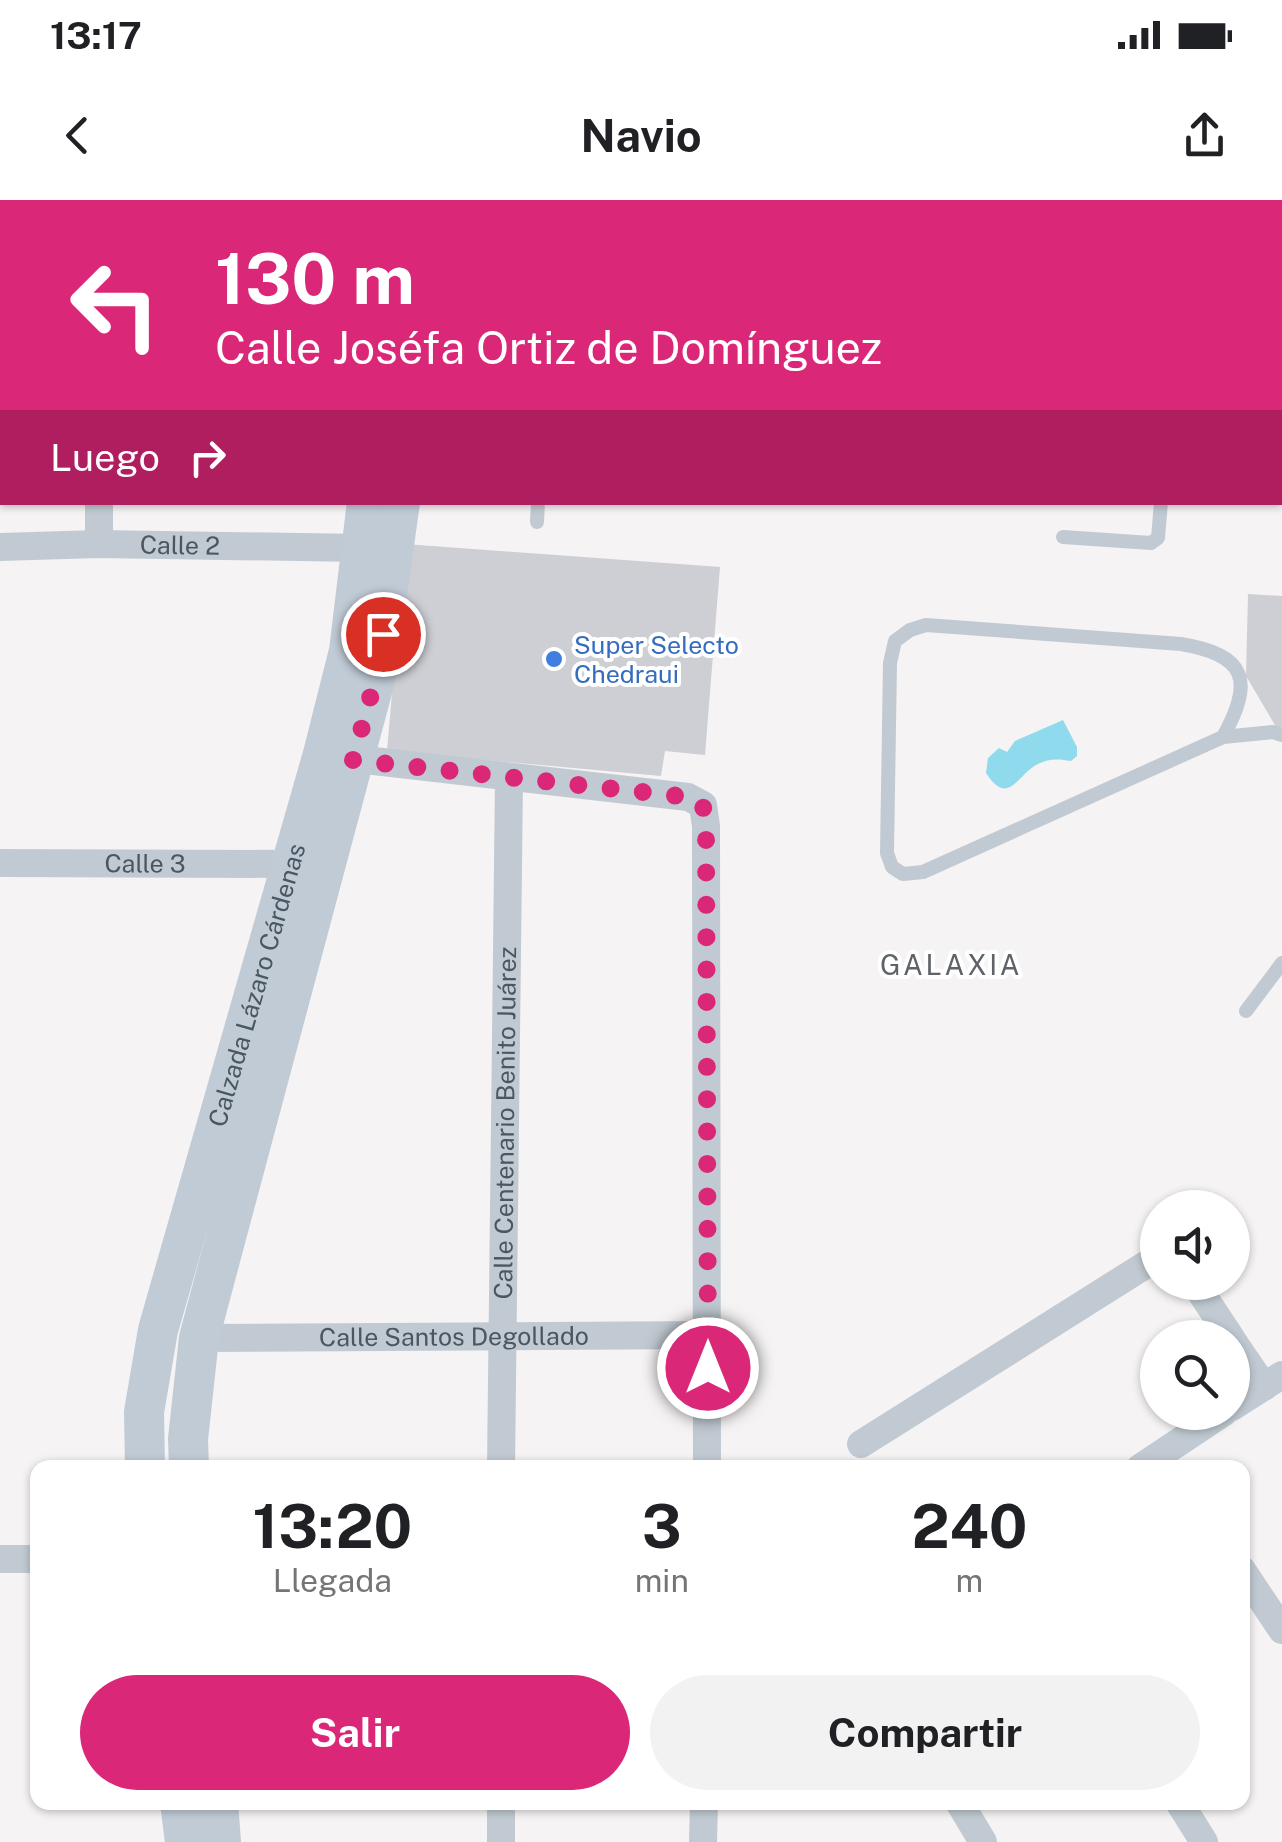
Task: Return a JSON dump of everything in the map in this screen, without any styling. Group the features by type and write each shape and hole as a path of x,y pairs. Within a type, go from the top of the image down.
{"street":[{"path":"99,505 99,544"},
{"name":"Calzada Lázaro Cárdenas","path":"189,1460 199,1338 338,757 367,505"},
{"name":"Calzada Lázaro Cárdenas","path":"145,1460 144,1412 158,1330 292,864 378,665 400,505"},
{"name":"Calle 2","path":"0,547 99,544 361,548"},
{"path":"338,757 688,797 703,806 708,1460"},
{"name":"Calle Centenario Benito Juárez","path":"501,1460 509,778"},
{"name":"Calle 3","path":"0,862 292,864"},
{"path":"861,1444 1140,1268"},
{"name":"Calle Santos Degollado","path":"199,1338 708,1336"},
{"path":"1250,1357 1273,1381 1250,1396"},
{"path":"1152,1460 1197,1430"},
{"path":"0,1559 30,1559"},
{"path":"1250,1582 1282,1630"},
{"path":"181,1810 185,1842"},
{"path":"219,1810 221,1842"},
{"path":"501,1810 501,1842"},
{"path":"703,1842 704,1810"},
{"path":"964,1810 983,1842"},
{"path":"1183,1810 1204,1842"}],"lane":[{"path":"538,505 538,522"},
{"path":"1063,536 1150,543 1158,538 1160,505"},
{"path":"1223,738 1242,697 1235,665 1222,654 1182,644 926,625 910,630 894,641 890,662 887,853 892,867 903,874 923,872 1223,738 1273,732 1282,735"},
{"path":"1246,1010 1282,963"}],"water":[{"path":"1063,720 1077,747 1077,756 1071,761 1042,762 1007,788 994,783 986,773 988,758 999,748 1007,752 1015,741"}],"building":[{"name":"Super Selecto Chedraui","path":"405,544 720,567 705,755 665,751 661,776 387,751"},
{"path":"1248,594 1282,596 1282,737 1246,676"}],"place":[{"name":"Super Selecto Chedraui","path":"554,659"}],"district":[{"name":"GALAXIA","path":"951,965"}],"route":[{"path":"383,634 353,760 688,797 703,806 708,1368"}]}
